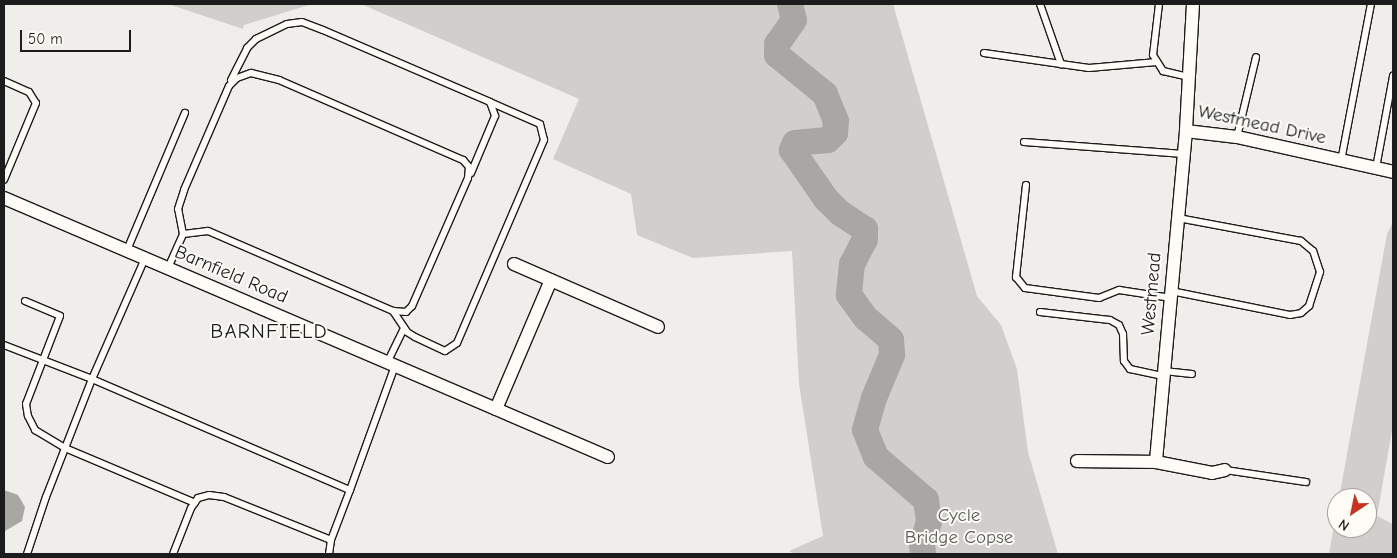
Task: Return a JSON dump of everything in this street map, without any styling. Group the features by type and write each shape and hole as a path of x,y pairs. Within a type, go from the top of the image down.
{"street":[{"name":"Westmead Drive","path":"1193,4 1186,131 1237,136 1393,172"},
{"name":"Westmead","path":"1156,462 1186,131"},
{"name":"Barnfield Road","path":"4,198 608,457"},
{"path":"514,264 658,327"},
{"path":"496,409 551,280"},
{"path":"1077,461 1156,462 1212,473 1225,470"}],"lane":[{"path":"1040,4 1061,64"},
{"path":"1158,4 1152,55 1163,70 1189,77"},
{"path":"1340,161 1371,4"},
{"path":"168,268 183,234 178,209 184,190 228,86 247,48 256,39 287,24 302,22 540,124 544,140 457,343 445,351 415,337 404,328 393,311"},
{"path":"984,53 1089,68 1157,62"},
{"path":"1237,136 1256,57"},
{"path":"228,86 237,78 251,73 279,80 463,160 469,167 468,178"},
{"path":"1376,168 1393,76"},
{"path":"4,81 29,92 36,103 4,180"},
{"path":"183,234 208,232 393,311 406,312 412,306 495,116 490,102"},
{"path":"127,250 185,114"},
{"path":"1024,142 1184,154"},
{"path":"1026,185 1016,277 1025,288 1099,298 1119,290 1171,295 1290,315 1301,313 1309,306 1320,272 1313,252 1301,241 1178,218"},
{"path":"27,554 92,379 145,258"},
{"path":"25,301 60,316 30,388 26,404 28,416 35,430 65,448 195,503"},
{"path":"1040,312 1110,320 1119,325 1123,334 1124,361 1130,370 1192,374"},
{"path":"329,554 331,540 350,490 404,328"},
{"path":"4,345 92,379 350,490"},
{"path":"1225,470 1306,482"},
{"path":"173,554 195,503 209,495 224,497 331,540"}],"green space":[{"path":"168,4 312,4 244,25 243,29"},
{"name":"Cycle Bridge Copse","path":"361,4 893,4 977,296 1001,325 1017,369 1028,452 1058,554 796,554 789,551 823,536 799,384 792,251 693,258 637,235 631,194 553,159 579,99"},
{"path":"1393,222 1393,425 1377,516 1377,488 1341,488 1387,234"},
{"path":"1377,516 1393,524 1393,554 1329,554 1332,538 1377,538"}],"shaded area":[{"path":"4,490 18,495 25,507 22,521 5,531"}],"waterway":[{"path":"790,4 794,20 777,44 777,55 825,94 836,121 835,133 828,140 795,143 792,150 826,199 840,213 865,229 865,239 852,264 849,295 866,318 891,340 892,355 874,398 865,430 876,457 926,500 929,522 922,544 923,554"}],"district":[{"name":"BARNFIELD","path":"269,331"}]}
